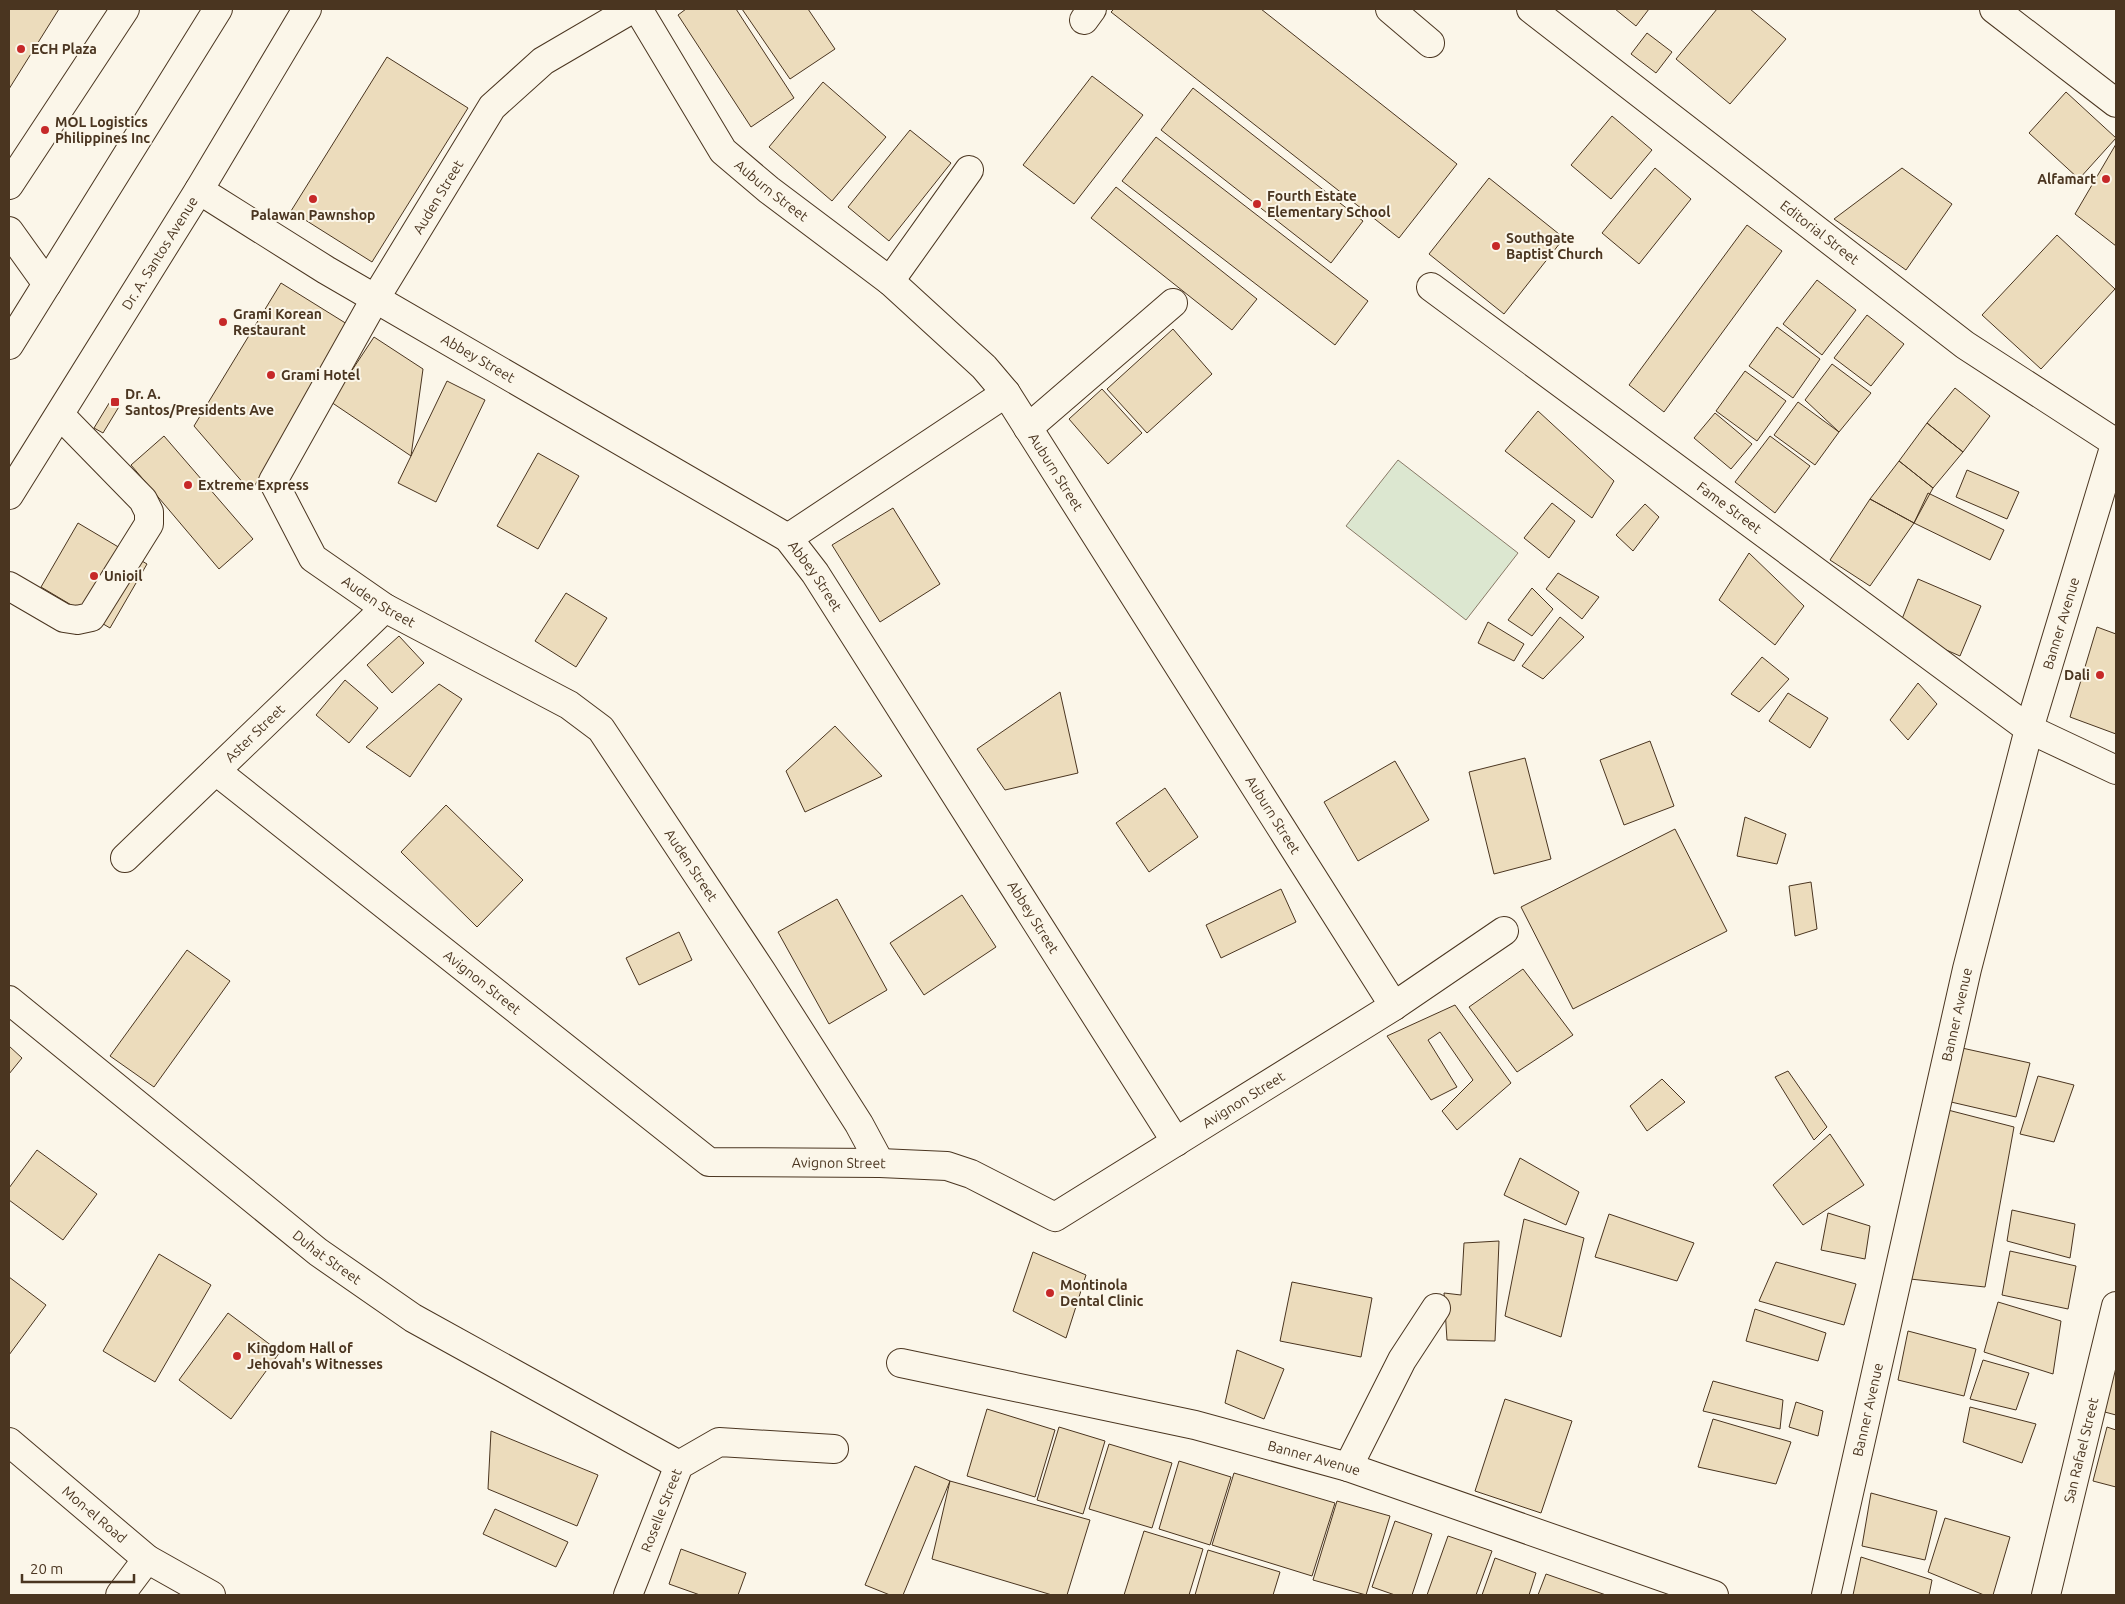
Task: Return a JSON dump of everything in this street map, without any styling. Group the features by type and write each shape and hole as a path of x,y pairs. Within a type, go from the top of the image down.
{"street":[{"path":"9,185 124,9"},
{"path":"9,345 218,9"},
{"name":"Dr. A. Santos Avenue","path":"9,495 199,190 307,9"},
{"name":"Auden Street","path":"632,9 543,61 492,107 375,299 273,481 313,558 385,608 569,705 601,729 762,972 859,1124 880,1163"},
{"name":"Auburn Street","path":"638,9 723,151 769,190 890,281 984,366 1006,393 1118,566 1394,1006"},
{"path":"1390,9 1430,43"},
{"name":"Editorial Street","path":"1530,9 1965,345 2116,442"},
{"path":"1994,9 2116,103"},
{"path":"890,281 969,170"},
{"name":"Abbey Street","path":"199,190 375,299 788,538 814,573 1176,1142"},
{"path":"9,232 47,284"},
{"name":"Fame Street","path":"1431,287 2029,729 2116,770"},
{"path":"1028,428 1173,303"},
{"path":"788,538 1006,393"},
{"path":"9,586 64,618 77,620 90,616 149,524 149,512 144,500 60,415"},
{"name":"Banner Avenue","path":"1826,1595 1967,969 2029,729 2116,442"},
{"name":"Aster Street","path":"125,858 385,608"},
{"name":"Avignon Street","path":"216,770 709,1162 880,1163 947,1166 971,1174 1055,1217 1394,1006 1504,931"},
{"name":"Duhat Street","path":"9,1000 318,1252 413,1318 678,1465"},
{"name":"San Rafael Street","path":"2046,1595 2116,1306"},
{"path":"1348,1467 1402,1360 1436,1308"},
{"name":"Banner Avenue","path":"901,1363 1194,1425 1348,1467 1714,1595"},
{"name":"Mon-el Road","path":"9,1442 147,1559 211,1595"},
{"name":"Roselle Street","path":"628,1595 678,1465 719,1442 834,1449"},
{"path":"120,1595 147,1559"}],"green space":[{"path":"1398,460 1518,553 1466,620 1346,526"}],"building":[{"name":"ECH Plaza","path":"9,9 59,9 9,89"},
{"path":"686,9 736,9 794,98 751,127 678,15"},
{"path":"742,9 808,9 835,49 790,79"},
{"path":"1114,9 1261,9 1457,164 1399,238 1111,12"},
{"path":"1615,9 1649,9 1636,26"},
{"path":"1717,9 1750,9 1786,39 1730,104 1676,59"},
{"path":"1647,33 1672,52 1656,73 1631,54"},
{"path":"387,57 468,108 372,262 291,211"},
{"path":"1092,76 1143,115 1074,204 1023,165"},
{"path":"823,82 886,137 832,201 769,147"},
{"path":"1193,88 1363,221 1331,263 1161,130"},
{"path":"2066,92 2116,138 2079,179 2029,133"},
{"path":"1612,116 1652,150 1611,199 1571,165"},
{"path":"910,130 951,163 889,241 848,207"},
{"path":"1156,137 1368,301 1335,345 1122,181"},
{"name":"Alfamart","path":"2116,144 2116,246 2075,214"},
{"path":"1655,168 1691,199 1639,264 1602,233"},
{"path":"1902,168 1952,204 1906,270 1834,219"},
{"name":"Southgate Baptist Church","path":"1489,178 1564,238 1504,314 1429,254"},
{"path":"1116,187 1257,299 1232,330 1091,218"},
{"path":"1747,225 1782,251 1664,412 1629,385"},
{"path":"2057,235 2115,289 2041,369 1982,315"},
{"path":"1817,280 1856,310 1822,355 1783,324"},
{"name":"Grami Hotel","path":"281,283 347,324 251,492 194,426"},
{"path":"1867,315 1904,344 1871,386 1834,358"},
{"path":"1777,327 1820,359 1793,398 1749,366"},
{"path":"1173,329 1212,374 1147,433 1107,389"},
{"path":"374,337 423,369 411,456 331,402"},
{"path":"1832,364 1871,393 1839,432 1805,400"},
{"path":"1745,371 1786,401 1757,441 1716,411"},
{"path":"447,381 485,400 436,502 398,483"},
{"path":"1955,388 1990,416 1963,452 1927,423"},
{"path":"1102,389 1142,433 1108,464 1069,419"},
{"path":"111,400 120,405 103,433 94,428"},
{"path":"1798,402 1839,432 1815,465 1774,435"},
{"path":"1538,411 1614,481 1592,518 1505,451"},
{"path":"1715,413 1752,444 1731,469 1694,438"},
{"path":"1927,423 1963,452 1933,488 1899,461"},
{"path":"164,436 253,539 219,569 131,465"},
{"path":"1770,436 1810,466 1775,513 1735,482"},
{"path":"538,453 579,476 538,549 497,526"},
{"path":"1899,461 1933,488 1914,523 1870,499"},
{"path":"1967,470 2019,492 2007,519 1956,497"},
{"path":"1928,493 2004,530 1990,560 1914,523"},
{"path":"1870,499 1914,523 1870,586 1830,560"},
{"path":"1552,503 1575,521 1549,558 1524,538"},
{"path":"1645,504 1659,517 1633,551 1616,535"},
{"path":"893,508 940,584 880,622 832,545"},
{"name":"Unioil","path":"78,523 147,564 110,628 41,587"},
{"path":"1749,553 1804,606 1775,645 1719,600"},
{"path":"1558,573 1599,597 1582,619 1546,589"},
{"path":"1918,579 1981,606 1960,656 1898,629"},
{"path":"1532,588 1553,609 1532,636 1508,620"},
{"path":"566,593 607,618 576,667 535,641"},
{"path":"1560,617 1584,637 1543,679 1522,666"},
{"path":"1488,622 1524,644 1514,661 1478,643"},
{"name":"Dali","path":"2097,627 2116,634 2116,734 2070,717"},
{"path":"399,636 424,663 392,693 367,665"},
{"path":"1762,657 1789,679 1759,712 1731,694"},
{"path":"345,680 378,708 349,743 316,715"},
{"path":"1918,683 1937,704 1908,740 1890,720"},
{"path":"439,684 462,699 410,777 366,747"},
{"path":"1060,692 1078,773 1005,790 977,749"},
{"path":"1788,693 1828,718 1810,748 1769,721"},
{"path":"835,726 882,776 805,812 786,771"},
{"path":"1650,741 1674,806 1624,825 1600,760"},
{"path":"1525,758 1551,859 1494,874 1469,772"},
{"path":"1395,761 1429,820 1358,861 1324,802"},
{"path":"1165,788 1198,837 1149,872 1116,823"},
{"path":"446,805 523,880 477,927 401,852"},
{"path":"1745,817 1786,834 1777,864 1737,856"},
{"path":"1675,829 1727,931 1573,1009 1521,907"},
{"path":"1811,882 1817,929 1795,936 1789,886"},
{"path":"1281,889 1296,922 1221,958 1206,925"},
{"path":"962,895 996,947 924,995 890,943"},
{"path":"837,899 887,990 829,1024 778,932"},
{"path":"679,932 692,960 639,985 626,958"},
{"path":"187,950 230,981 154,1087 110,1056"},
{"path":"1523,969 1573,1035 1517,1072 1469,1007"},
{"path":"1455,1005 1511,1083 1457,1130 1442,1111 1473,1080 1440,1032 1428,1040 1457,1087 1431,1100 1387,1036"},
{"path":"9,1046 22,1058 9,1074"},
{"path":"1962,1048 2030,1063 2016,1117 1951,1102"},
{"path":"1788,1071 1827,1127 1814,1140 1775,1077"},
{"path":"2038,1076 2074,1085 2054,1142 2020,1134"},
{"path":"1662,1079 1685,1102 1647,1131 1630,1106"},
{"path":"1944,1109 2014,1127 1985,1287 1910,1279"},
{"path":"1830,1134 1864,1185 1803,1225 1773,1185"},
{"path":"37,1150 97,1194 63,1240 9,1200 9,1188"},
{"path":"1520,1158 1579,1192 1566,1225 1504,1195"},
{"path":"2012,1210 2075,1224 2070,1258 2007,1241"},
{"path":"1828,1213 1870,1226 1865,1259 1821,1250"},
{"path":"1609,1214 1694,1243 1677,1281 1595,1257"},
{"path":"1524,1219 1584,1238 1561,1337 1505,1316"},
{"path":"1499,1241 1495,1341 1447,1340 1444,1293 1461,1295 1464,1243"},
{"path":"2010,1251 2076,1266 2068,1309 2002,1295"},
{"name":"Montinola Dental Clinic","path":"1033,1252 1086,1275 1066,1338 1013,1311"},
{"path":"159,1254 211,1285 155,1382 103,1351"},
{"path":"1776,1262 1856,1284 1844,1325 1759,1301"},
{"path":"9,1277 46,1305 9,1355"},
{"path":"1292,1282 1372,1298 1361,1357 1280,1341"},
{"path":"1998,1302 2061,1321 2053,1374 1984,1352"},
{"path":"1755,1309 1826,1333 1818,1361 1746,1341"},
{"path":"228,1313 280,1352 231,1419 179,1380"},
{"path":"1908,1331 1976,1349 1964,1396 1898,1380"},
{"path":"2116,1341 2116,1415 2101,1411"},
{"path":"1237,1350 1284,1369 1264,1419 1225,1403"},
{"path":"1983,1360 2029,1373 2016,1410 1970,1399"},
{"path":"1713,1381 1783,1400 1780,1429 1703,1411"},
{"path":"1505,1399 1572,1421 1541,1513 1475,1491"},
{"path":"1796,1402 1823,1411 1818,1436 1789,1427"},
{"path":"1970,1407 2036,1424 2022,1463 1963,1442"},
{"path":"987,1409 1055,1430 1035,1497 967,1476"},
{"path":"1713,1419 1791,1442 1776,1484 1698,1467"},
{"path":"1059,1427 1105,1441 1083,1514 1037,1500"},
{"path":"2107,1427 2116,1430 2116,1487 2093,1481"},
{"path":"491,1431 598,1475 577,1526 488,1489"},
{"path":"1109,1444 1172,1463 1152,1528 1089,1509"},
{"path":"1179,1461 1231,1477 1210,1545 1159,1529"},
{"path":"915,1466 950,1481 903,1595 890,1595 865,1585"},
{"path":"1234,1473 1335,1503 1312,1576 1212,1545"},
{"path":"950,1481 1090,1520 1067,1595 1052,1595 932,1559"},
{"path":"1871,1493 1937,1511 1925,1560 1862,1546"},
{"path":"1337,1501 1390,1516 1366,1595 1313,1580"},
{"path":"495,1509 568,1542 556,1567 483,1534"},
{"path":"1945,1518 2010,1537 1993,1595 1984,1595 1928,1572"},
{"path":"1395,1521 1432,1534 1412,1595 1395,1595 1372,1587"},
{"path":"1144,1531 1203,1549 1189,1595 1124,1595"},
{"path":"1448,1536 1492,1551 1476,1595 1427,1595"},
{"path":"681,1549 746,1573 738,1595 700,1595 669,1584"},
{"path":"1208,1550 1280,1572 1273,1595 1195,1595"},
{"path":"1861,1557 1932,1580 1929,1595 1853,1595"},
{"path":"1495,1558 1536,1573 1529,1595 1482,1595"},
{"path":"1546,1574 1606,1595 1538,1595"}],"place":[{"name":"ECH Plaza","path":"21,49"},
{"name":"MOL Logistics Philippines Inc","path":"45,130"},
{"name":"Alfamart","path":"2106,179"},
{"name":"Palawan Pawnshop","path":"313,199"},
{"name":"Fourth Estate Elementary School","path":"1257,204"},
{"name":"Southgate Baptist Church","path":"1496,246"},
{"name":"Grami Korean Restaurant","path":"223,322"},
{"name":"Grami Hotel","path":"271,375"},
{"name":"Dr. A. Santos/Presidents Ave","path":"115,402"},
{"name":"Extreme Express","path":"188,485"},
{"name":"Unioil","path":"94,576"},
{"name":"Dali","path":"2100,675"},
{"name":"Montinola Dental Clinic","path":"1050,1293"},
{"name":"Kingdom Hall of Jehovah's Witnesses","path":"237,1356"}]}
